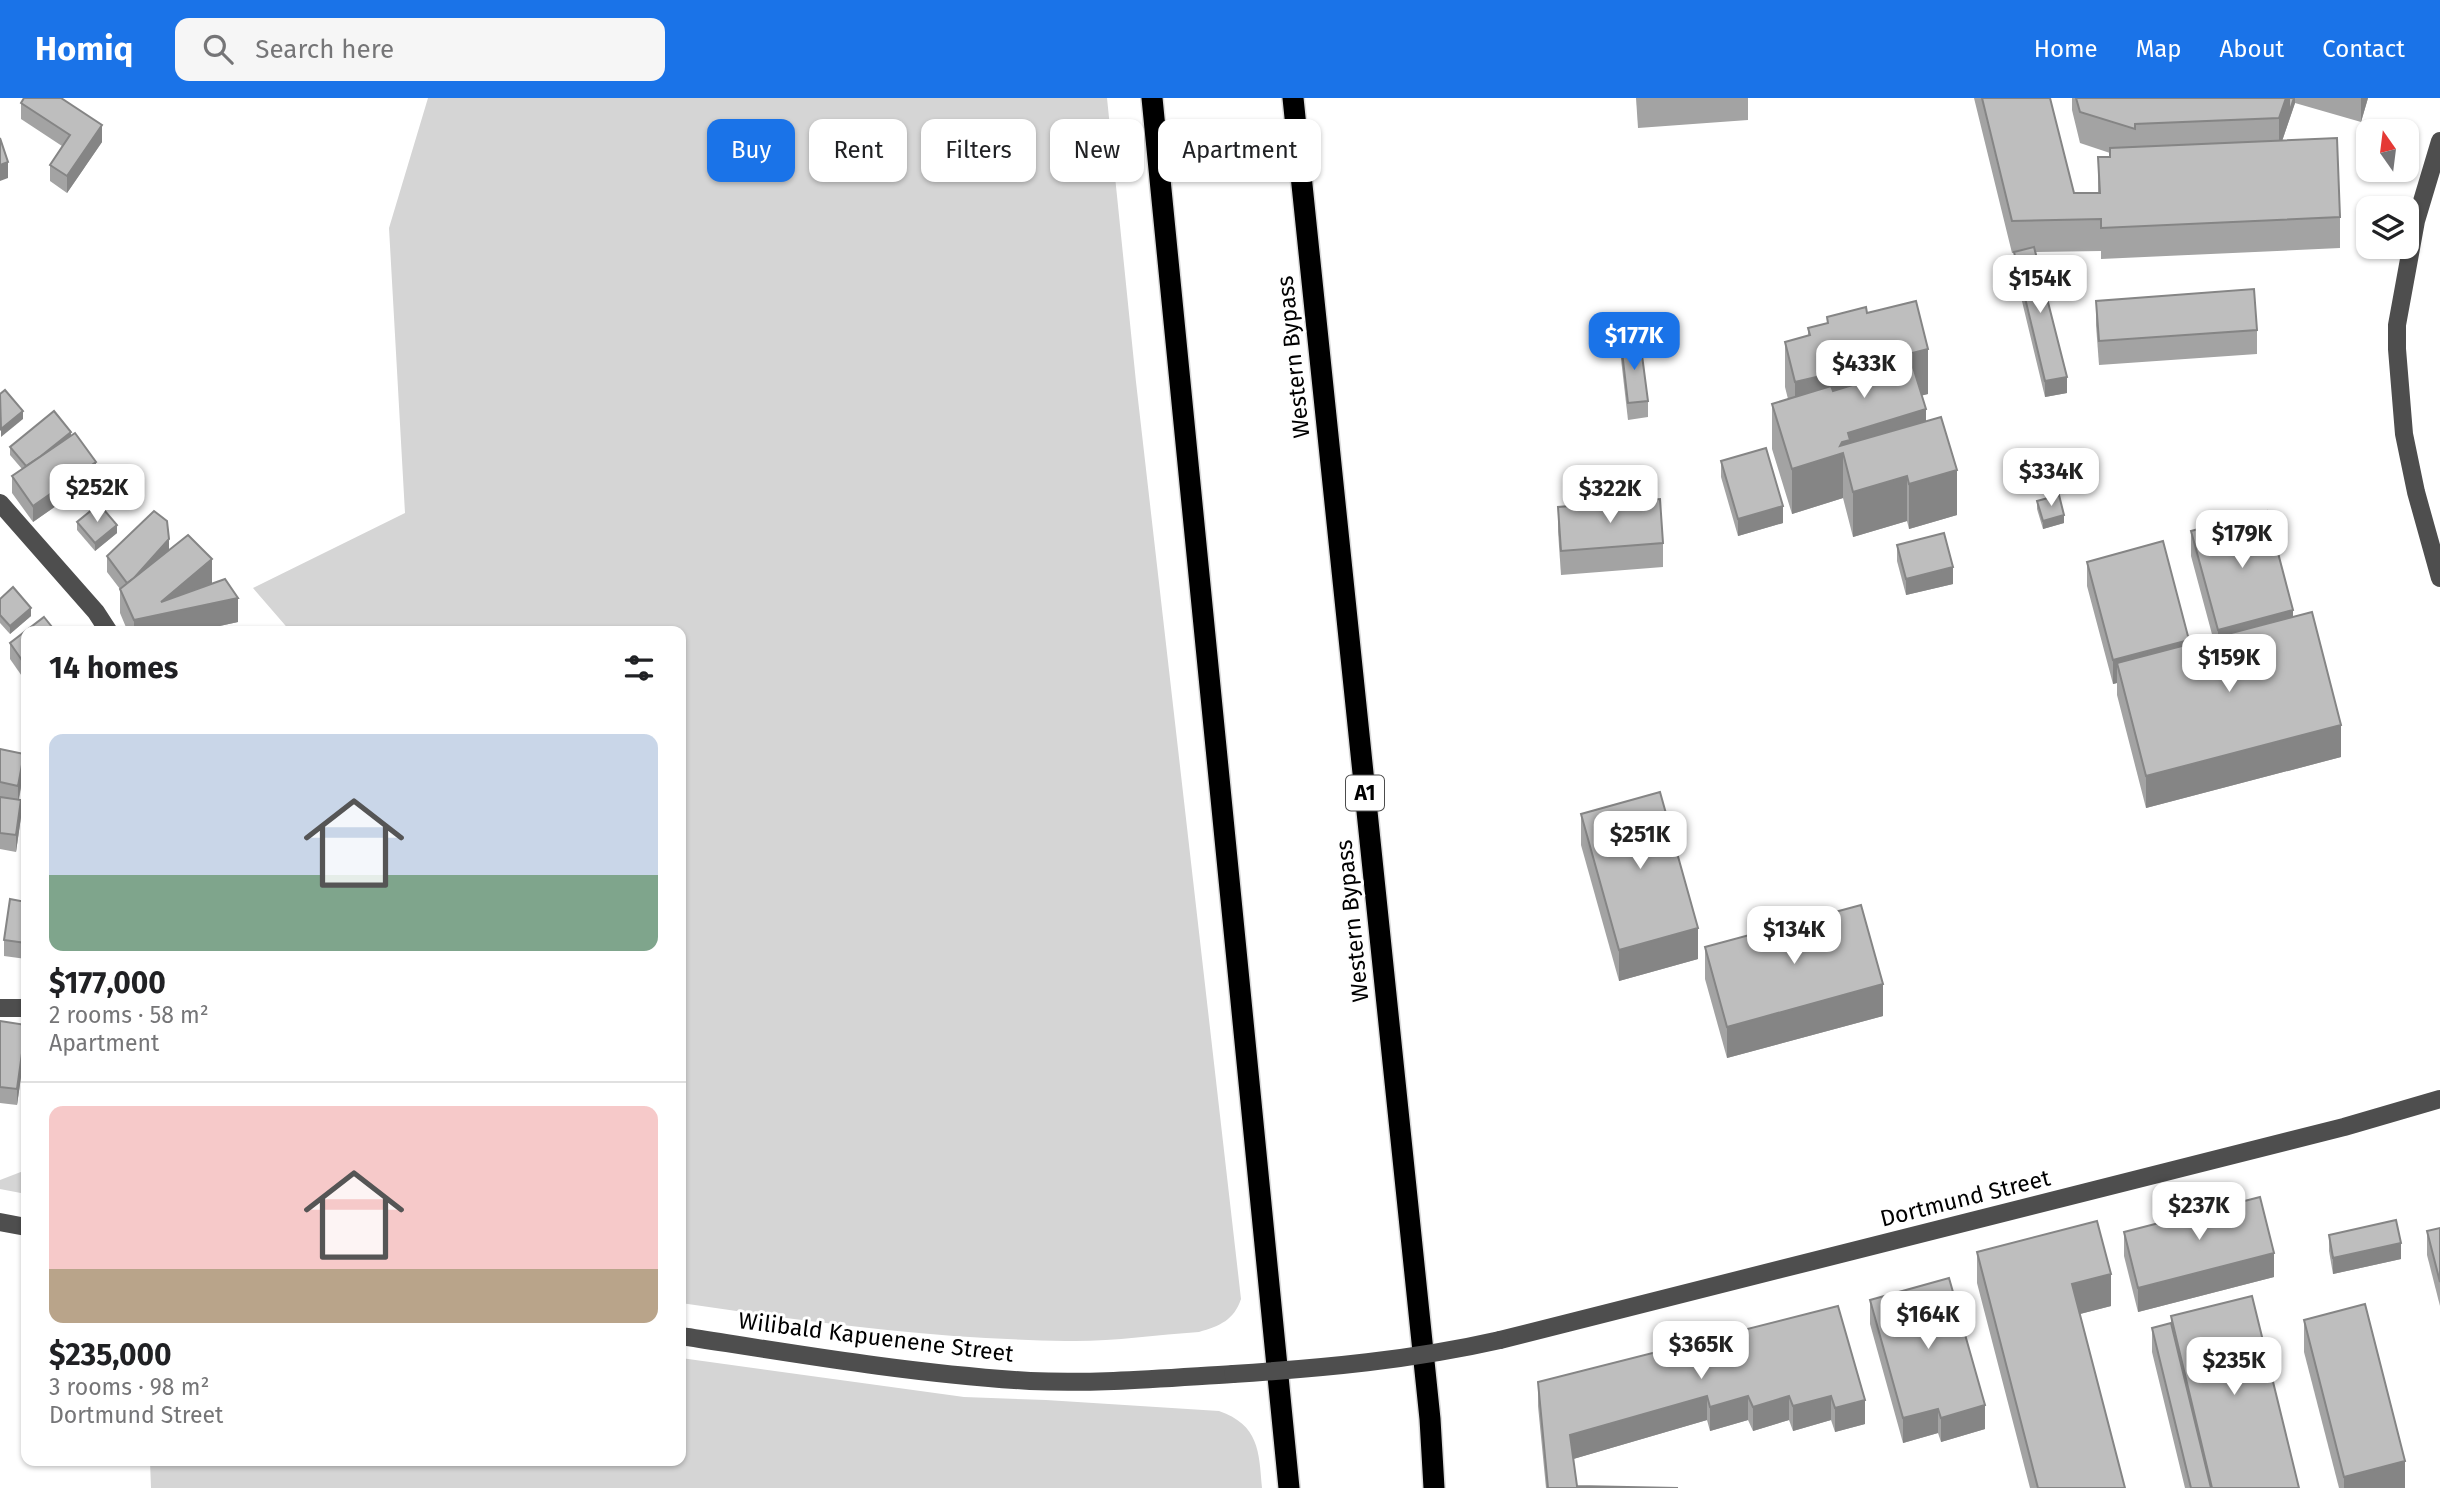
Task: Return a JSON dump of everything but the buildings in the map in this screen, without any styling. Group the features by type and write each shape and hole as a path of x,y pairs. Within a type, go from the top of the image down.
{"highway":[{"path":"1152,98 1289,1488"},
{"name":"Western Bypass","path":"1293,98 1430,1419 1434,1488"}],"street":[{"path":"2440,141 2416,221 2398,325 2397,349 2404,434 2416,492 2440,578"},
{"path":"0,503 96,612 105,626"},
{"path":"0,1008 21,1008"},
{"name":"Dortmund Street","path":"1233,1374 1349,1366 1447,1352 1500,1340 2344,1127 2440,1099"},
{"path":"0,1222 21,1226"},
{"name":"Wilibald Kapuenene Street","path":"686,1337 905,1370 1032,1381 1233,1374"}],"shaded area":[{"path":"428,98 1107,98 1109,119 1050,119 1050,182 1116,182 1241,1299 1230,1317 1199,1332 1083,1341 1017,1340 873,1328 686,1304 686,626 286,626 253,588 405,513 389,228"},
{"path":"21,1172 21,1193 0,1189 0,1180"},
{"path":"686,1359 964,1397 1219,1411 1242,1424 1249,1432 1258,1451 1262,1488 151,1488 150,1466 686,1466"}]}
